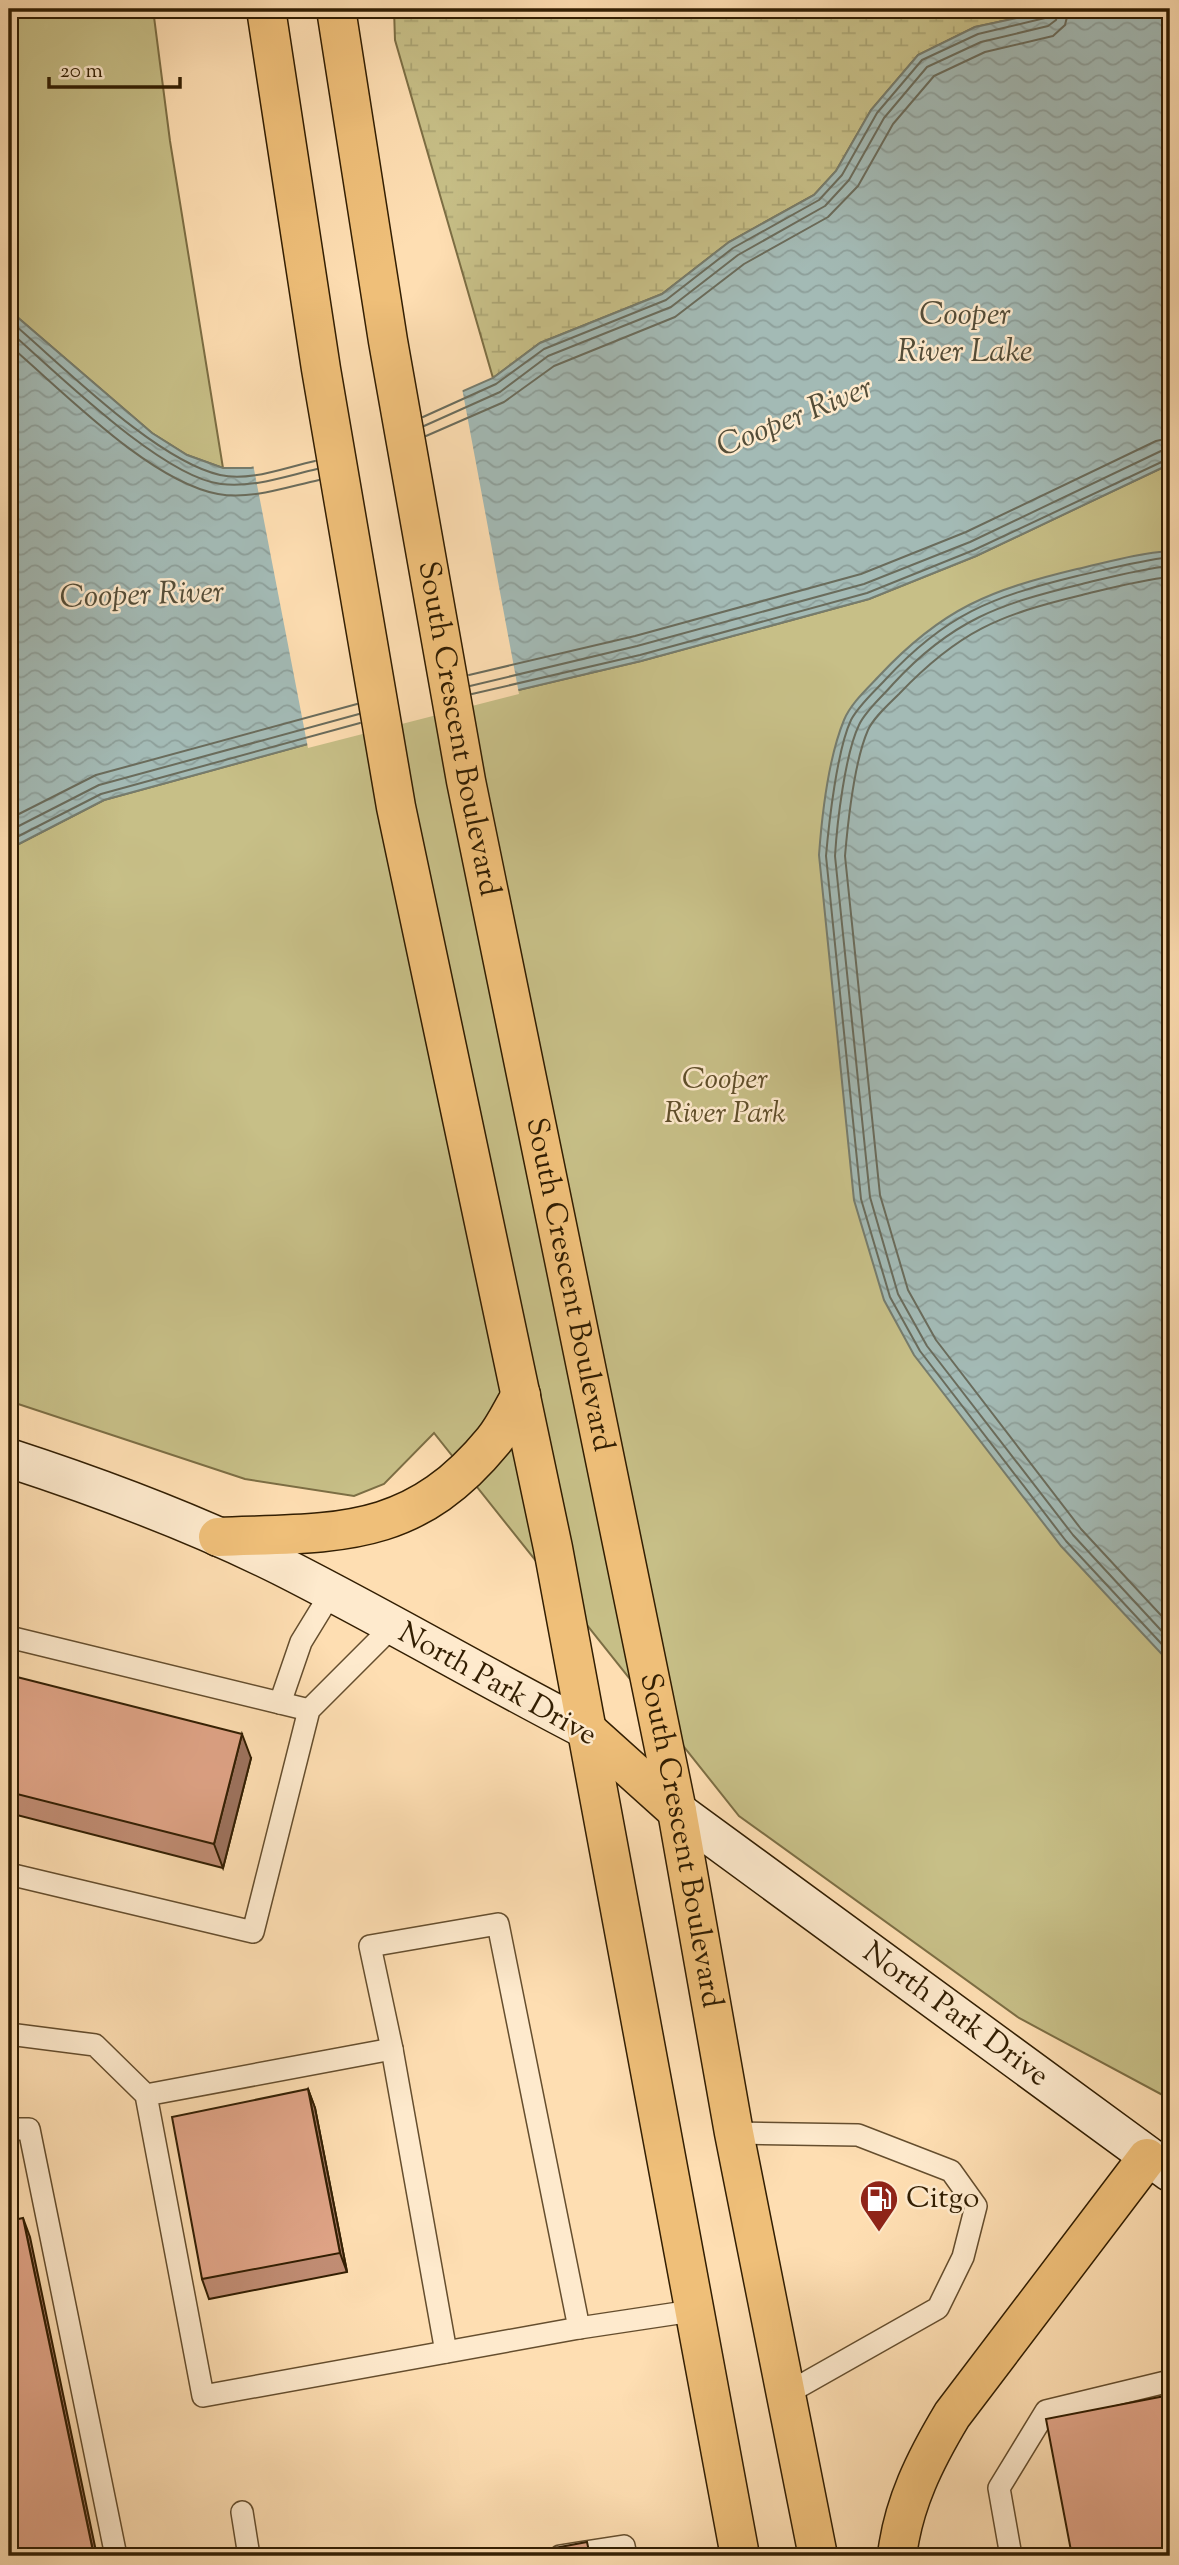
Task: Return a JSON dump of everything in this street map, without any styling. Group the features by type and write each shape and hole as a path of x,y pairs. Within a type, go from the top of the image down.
{"highway":[{"path":"266,9 321,369 396,807 521,1395 587,1730 692,2311 740,2556"},
{"name":"South Crescent Boulevard","path":"336,9 388,341 466,781 677,1811 734,2133 818,2556"},
{"path":"218,1537 337,1532 366,1527 395,1517 442,1492 494,1440 521,1395"},
{"name":"North Park Drive","path":"587,1730 677,1811"},
{"path":"897,2556 910,2496 926,2457 952,2415 1159,2165"}],"street":[{"name":"North Park Drive","path":"9,1458 55,1473 218,1537 331,1593 587,1730"},
{"name":"North Park Drive","path":"677,1811 1159,2165"}],"lane":[{"path":"279,1703 301,1642 331,1593"},
{"path":"9,1874 253,1932 309,1710 393,1626"},
{"path":"9,1637 309,1710"},
{"path":"446,2352 392,2049 370,1946 498,1924 579,2328"},
{"path":"9,2034 94,2045 146,2095 202,2396 579,2328 692,2311"},
{"path":"146,2095 392,2049"},
{"path":"9,2129 29,2129 116,2556"},
{"path":"734,2133 858,2135 951,2171 976,2206 963,2257 938,2308 786,2394"},
{"path":"1011,2556 999,2488 1046,2411 1170,2381"},
{"path":"242,2512 249,2556"},
{"path":"560,2556 624,2546 626,2556"}],"green space":[{"path":"9,9 153,9 170,141 223,468 187,455 152,433 9,310"},
{"path":"394,9 1058,9 975,27 918,55 871,110 836,171 814,195 729,242 662,294 540,343 493,378 395,40"},
{"name":"Cooper River Park","path":"1170,464 1170,2099 1019,2018 739,1816 434,1433 384,1484 354,1496 245,1479 9,1401 9,849 104,800 421,713 641,661 869,599 976,556"}],"water":[{"name":"Cooper River Lake","path":"1058,9 1170,9 1170,464 976,556 869,599 641,661 421,713 104,800 9,849 9,310 152,433 187,455 223,468 251,468 327,451 493,378 540,343 662,294 729,242 814,195 836,171 871,110 918,55 975,27"},
{"path":"1170,551 1170,1663 1061,1546 914,1355 884,1300 854,1200 819,855 830,769 844,720 860,696 903,652 947,618 993,594 1077,569"}],"pier":[{"path":"462,388 519,694 308,748 253,464 326,447"}],"building":[{"path":"9,1675 242,1734 214,1844 9,1792"},
{"path":"308,2089 340,2253 202,2279 172,2117"},
{"path":"23,2218 94,2556 9,2556 9,2221"},
{"path":"1170,2395 1170,2556 1072,2556 1046,2419"},
{"path":"587,2542 590,2556 512,2556"}],"place":[{"name":"Citgo","path":"879,2233"}],"water label":[{"name":"Cooper River","path":"795,418"},
{"name":"Cooper River","path":"142,596"}]}
